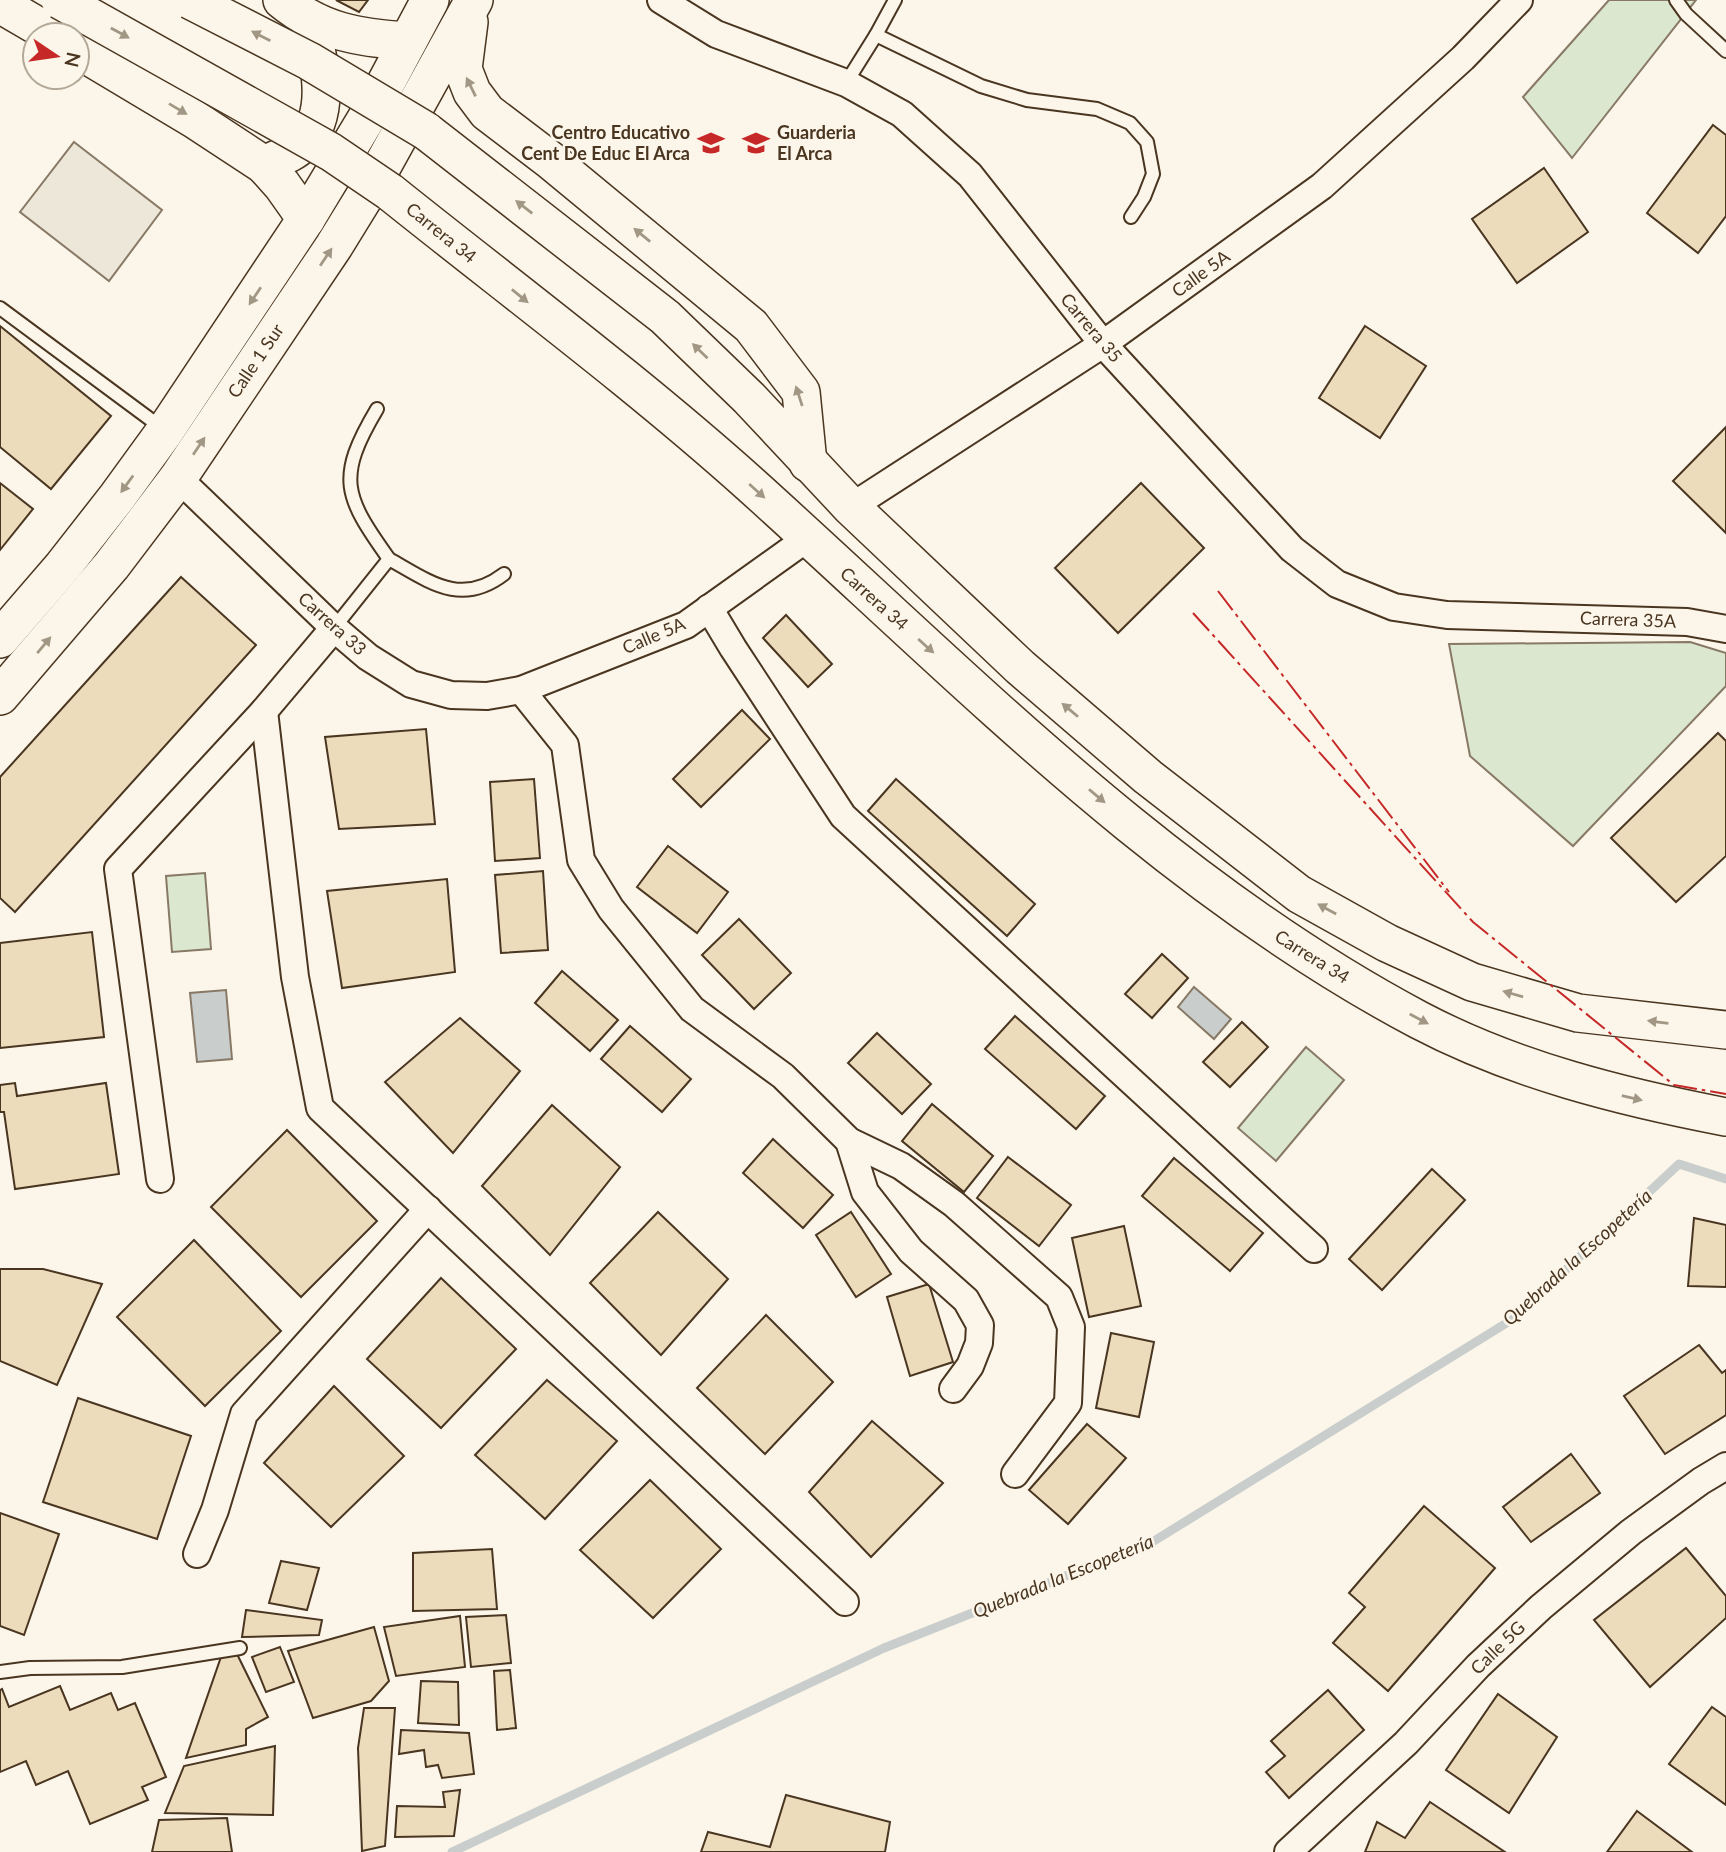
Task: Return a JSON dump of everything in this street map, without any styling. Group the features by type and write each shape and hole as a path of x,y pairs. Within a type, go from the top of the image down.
{"street":[{"name":"Carrera 34","path":"60,0 331,152 390,192 706,445 1025,736 1148,840 1273,933 1422,1021 1483,1048 1546,1072 1621,1095 1726,1117"},
{"path":"190,0 309,61 426,131 665,317 749,398 851,507 1020,667 1148,777 1299,894 1387,943 1472,982 1578,1013 1726,1030"},
{"name":"Calle 1 Sur","path":"0,639 117,497 165,430 306,219 372,109 430,0"},
{"name":"Carrera 35","path":"661,0 716,34 846,83 902,114 970,176 1103,344 1292,549 1337,584 1394,607 1447,615 1530,617"},
{"name":"Calle 5A","path":"851,507 1103,344 1322,186 1463,58 1519,0"},
{"path":"0,4 29,21"},
{"path":"472,4 463,69 472,92 487,111 751,326 801,392 808,463"},
{"name":"Calle 1 Sur","path":"0,696 112,565 178,478 334,246 374,181 472,4"},
{"path":"296,10 343,33 408,41"},
{"path":"264,165 302,144 317,125 320,80 296,10"},
{"path":"91,57 264,165 306,219"},
{"name":"Carrera 33","path":"178,478 334,628 368,657 411,684 451,695 487,696 521,690"},
{"name":"Calle 5A","path":"521,690 686,625 809,537"},
{"path":"709,608 843,816 1314,1249"},
{"name":"Carrera 35A","path":"1530,617 1687,622 1726,629"},
{"path":"160,1179 118,869 264,711 334,628"},
{"path":"521,690 565,745 581,860 611,909 692,1009 783,1076 849,1141 901,1166 954,1203 1059,1297 1071,1327 1068,1403 1015,1474"},
{"path":"264,711 295,977 320,1108 845,1602"},
{"path":"849,1141 865,1192 911,1251 966,1300 980,1325 979,1343 970,1366 953,1389"},
{"path":"197,1554 215,1510 244,1414 428,1209"},
{"name":"Calle 5G","path":"1288,1852 1406,1743 1478,1666 1541,1607 1631,1532 1726,1466"}],"lane":[{"path":"846,83 895,0"},
{"path":"1676,0 1686,14 1726,51"},
{"path":"876,35 981,86 1027,100 1097,109 1130,123 1147,142 1153,174 1144,197 1131,216"},
{"path":"0,308 165,430"},
{"path":"377,409 358,440 349,468 353,499 365,525 389,559 445,589 469,591 488,586 504,574"},
{"path":"334,628 389,559"},
{"path":"0,1672 30,1668 122,1667 240,1648"}],"green space":[{"path":"1609,0 1696,0 1572,158 1523,97"},
{"path":"1690,642 1726,653 1726,686 1573,846 1470,756 1449,644"},
{"path":"205,873 211,949 172,952 166,876"},
{"path":"1306,1047 1344,1080 1276,1161 1238,1128"}],"shaded area":[{"path":"74,142 162,210 109,281 20,212"},
{"path":"1194,987 1231,1019 1214,1039 1178,1007"},
{"path":"226,990 232,1059 197,1062 190,993"}],"building":[{"path":"336,0 368,0 359,12"},
{"path":"1713,125 1726,135 1726,216 1698,253 1647,213"},
{"path":"1544,168 1588,232 1517,283 1472,219"},
{"path":"0,326 111,416 51,489 0,447"},
{"path":"1365,326 1426,366 1380,438 1319,398"},
{"path":"1726,427 1726,533 1673,481"},
{"path":"0,483 33,509 0,550"},
{"path":"1141,483 1204,548 1118,633 1055,568"},
{"path":"181,577 256,645 15,912 0,898 0,777"},
{"path":"786,615 832,664 808,687 763,638"},
{"path":"742,710 770,739 701,807 673,779"},
{"path":"426,729 435,824 339,829 325,737"},
{"path":"1718,733 1726,741 1726,856 1676,902 1611,838"},
{"path":"534,779 540,858 495,861 490,782"},
{"path":"896,779 1035,904 1007,936 868,811"},
{"path":"668,846 728,892 697,933 637,887"},
{"path":"543,871 548,950 501,953 495,875"},
{"path":"447,879 455,972 342,988 327,891"},
{"path":"739,919 791,973 754,1009 702,955"},
{"path":"92,932 104,1037 0,1048 0,943"},
{"path":"1162,954 1188,978 1152,1018 1125,994"},
{"path":"562,971 618,1020 590,1051 535,1003"},
{"path":"1015,1016 1105,1096 1076,1129 985,1049"},
{"path":"460,1018 520,1071 453,1153 385,1082"},
{"path":"1242,1022 1268,1047 1230,1087 1203,1062"},
{"path":"630,1026 691,1079 662,1112 601,1059"},
{"path":"877,1033 931,1084 902,1114 848,1063"},
{"path":"15,1083 17,1096 106,1083 119,1174 15,1189 4,1112 0,1112 0,1085"},
{"path":"932,1104 993,1156 964,1192 902,1141"},
{"path":"552,1105 620,1167 550,1255 482,1186"},
{"path":"287,1130 377,1221 301,1297 211,1207"},
{"path":"773,1139 833,1195 803,1228 743,1173"},
{"path":"1008,1157 1071,1205 1039,1246 977,1198"},
{"path":"1174,1158 1263,1233 1230,1271 1142,1196"},
{"path":"1432,1169 1465,1200 1382,1290 1349,1259"},
{"path":"658,1212 728,1279 661,1355 590,1283"},
{"path":"851,1212 891,1274 856,1297 816,1235"},
{"path":"1694,1218 1726,1225 1726,1287 1688,1286"},
{"path":"1124,1226 1141,1306 1089,1317 1072,1238"},
{"path":"194,1240 281,1331 205,1406 117,1317"},
{"path":"0,1269 43,1269 102,1284 57,1385 0,1361"},
{"path":"441,1278 516,1349 441,1428 367,1359"},
{"path":"929,1284 953,1362 910,1376 887,1297"},
{"path":"766,1315 833,1382 765,1454 697,1388"},
{"path":"1111,1333 1154,1342 1139,1417 1096,1408"},
{"path":"1699,1345 1722,1373 1726,1370 1726,1415 1665,1454 1624,1396"},
{"path":"547,1380 617,1441 545,1519 475,1455"},
{"path":"334,1386 404,1456 331,1527 264,1463"},
{"path":"78,1398 191,1436 157,1539 43,1502"},
{"path":"872,1421 943,1483 871,1557 809,1492"},
{"path":"1087,1424 1126,1458 1068,1524 1029,1490"},
{"path":"1571,1454 1600,1493 1531,1542 1503,1507"},
{"path":"650,1480 721,1549 653,1618 580,1550"},
{"path":"1424,1506 1495,1568 1388,1691 1333,1643 1365,1607 1349,1593"},
{"path":"0,1513 59,1534 24,1635 0,1626"},
{"path":"1686,1548 1726,1596 1726,1618 1650,1687 1594,1620"},
{"path":"492,1549 497,1609 413,1611 413,1553"},
{"path":"281,1561 319,1568 307,1610 269,1603"},
{"path":"246,1610 322,1620 319,1635 242,1637"},
{"path":"506,1615 511,1663 471,1667 466,1617"},
{"path":"460,1616 465,1667 396,1676 384,1627"},
{"path":"374,1627 389,1681 371,1701 313,1718 288,1651"},
{"path":"280,1647 294,1682 266,1692 252,1657"},
{"path":"237,1654 268,1717 246,1729 246,1745 186,1758 221,1657"},
{"path":"510,1670 516,1728 497,1730 494,1671"},
{"path":"421,1681 458,1682 459,1725 418,1723"},
{"path":"60,1686 70,1710 111,1693 118,1710 135,1703 166,1777 142,1787 148,1800 90,1824 68,1771 36,1785 26,1761 0,1772 0,1690 2,1689 9,1707"},
{"path":"1328,1690 1364,1730 1289,1798 1266,1772 1285,1756 1271,1741"},
{"path":"1498,1694 1557,1737 1509,1813 1446,1770"},
{"path":"1712,1707 1726,1717 1726,1805 1669,1764"},
{"path":"364,1708 395,1708 385,1846 362,1851 358,1748"},
{"path":"401,1730 469,1733 474,1774 442,1778 438,1765 426,1767 424,1750 399,1754"},
{"path":"275,1746 273,1815 165,1813 184,1766"},
{"path":"460,1790 454,1836 395,1837 397,1806 445,1807 443,1792"},
{"path":"786,1795 890,1822 885,1852 701,1852 708,1832 770,1847"},
{"path":"1430,1802 1505,1852 1365,1852 1377,1822 1405,1838"},
{"path":"1637,1811 1692,1852 1607,1852"},
{"path":"227,1818 232,1852 152,1852 159,1820"}],"waterway":[{"name":"Quebrada la Escopetería","path":"452,1852 884,1648 1154,1541 1513,1319 1679,1164 1726,1179"}],"power":[{"path":"1218,591 1449,892"},
{"path":"1193,613 1473,922 1674,1085 1726,1094"}],"place":[{"name":"Centro Educativo Cent De Educ El Arca","path":"711,143"},
{"name":"Guarderia El Arca","path":"756,143"}]}
